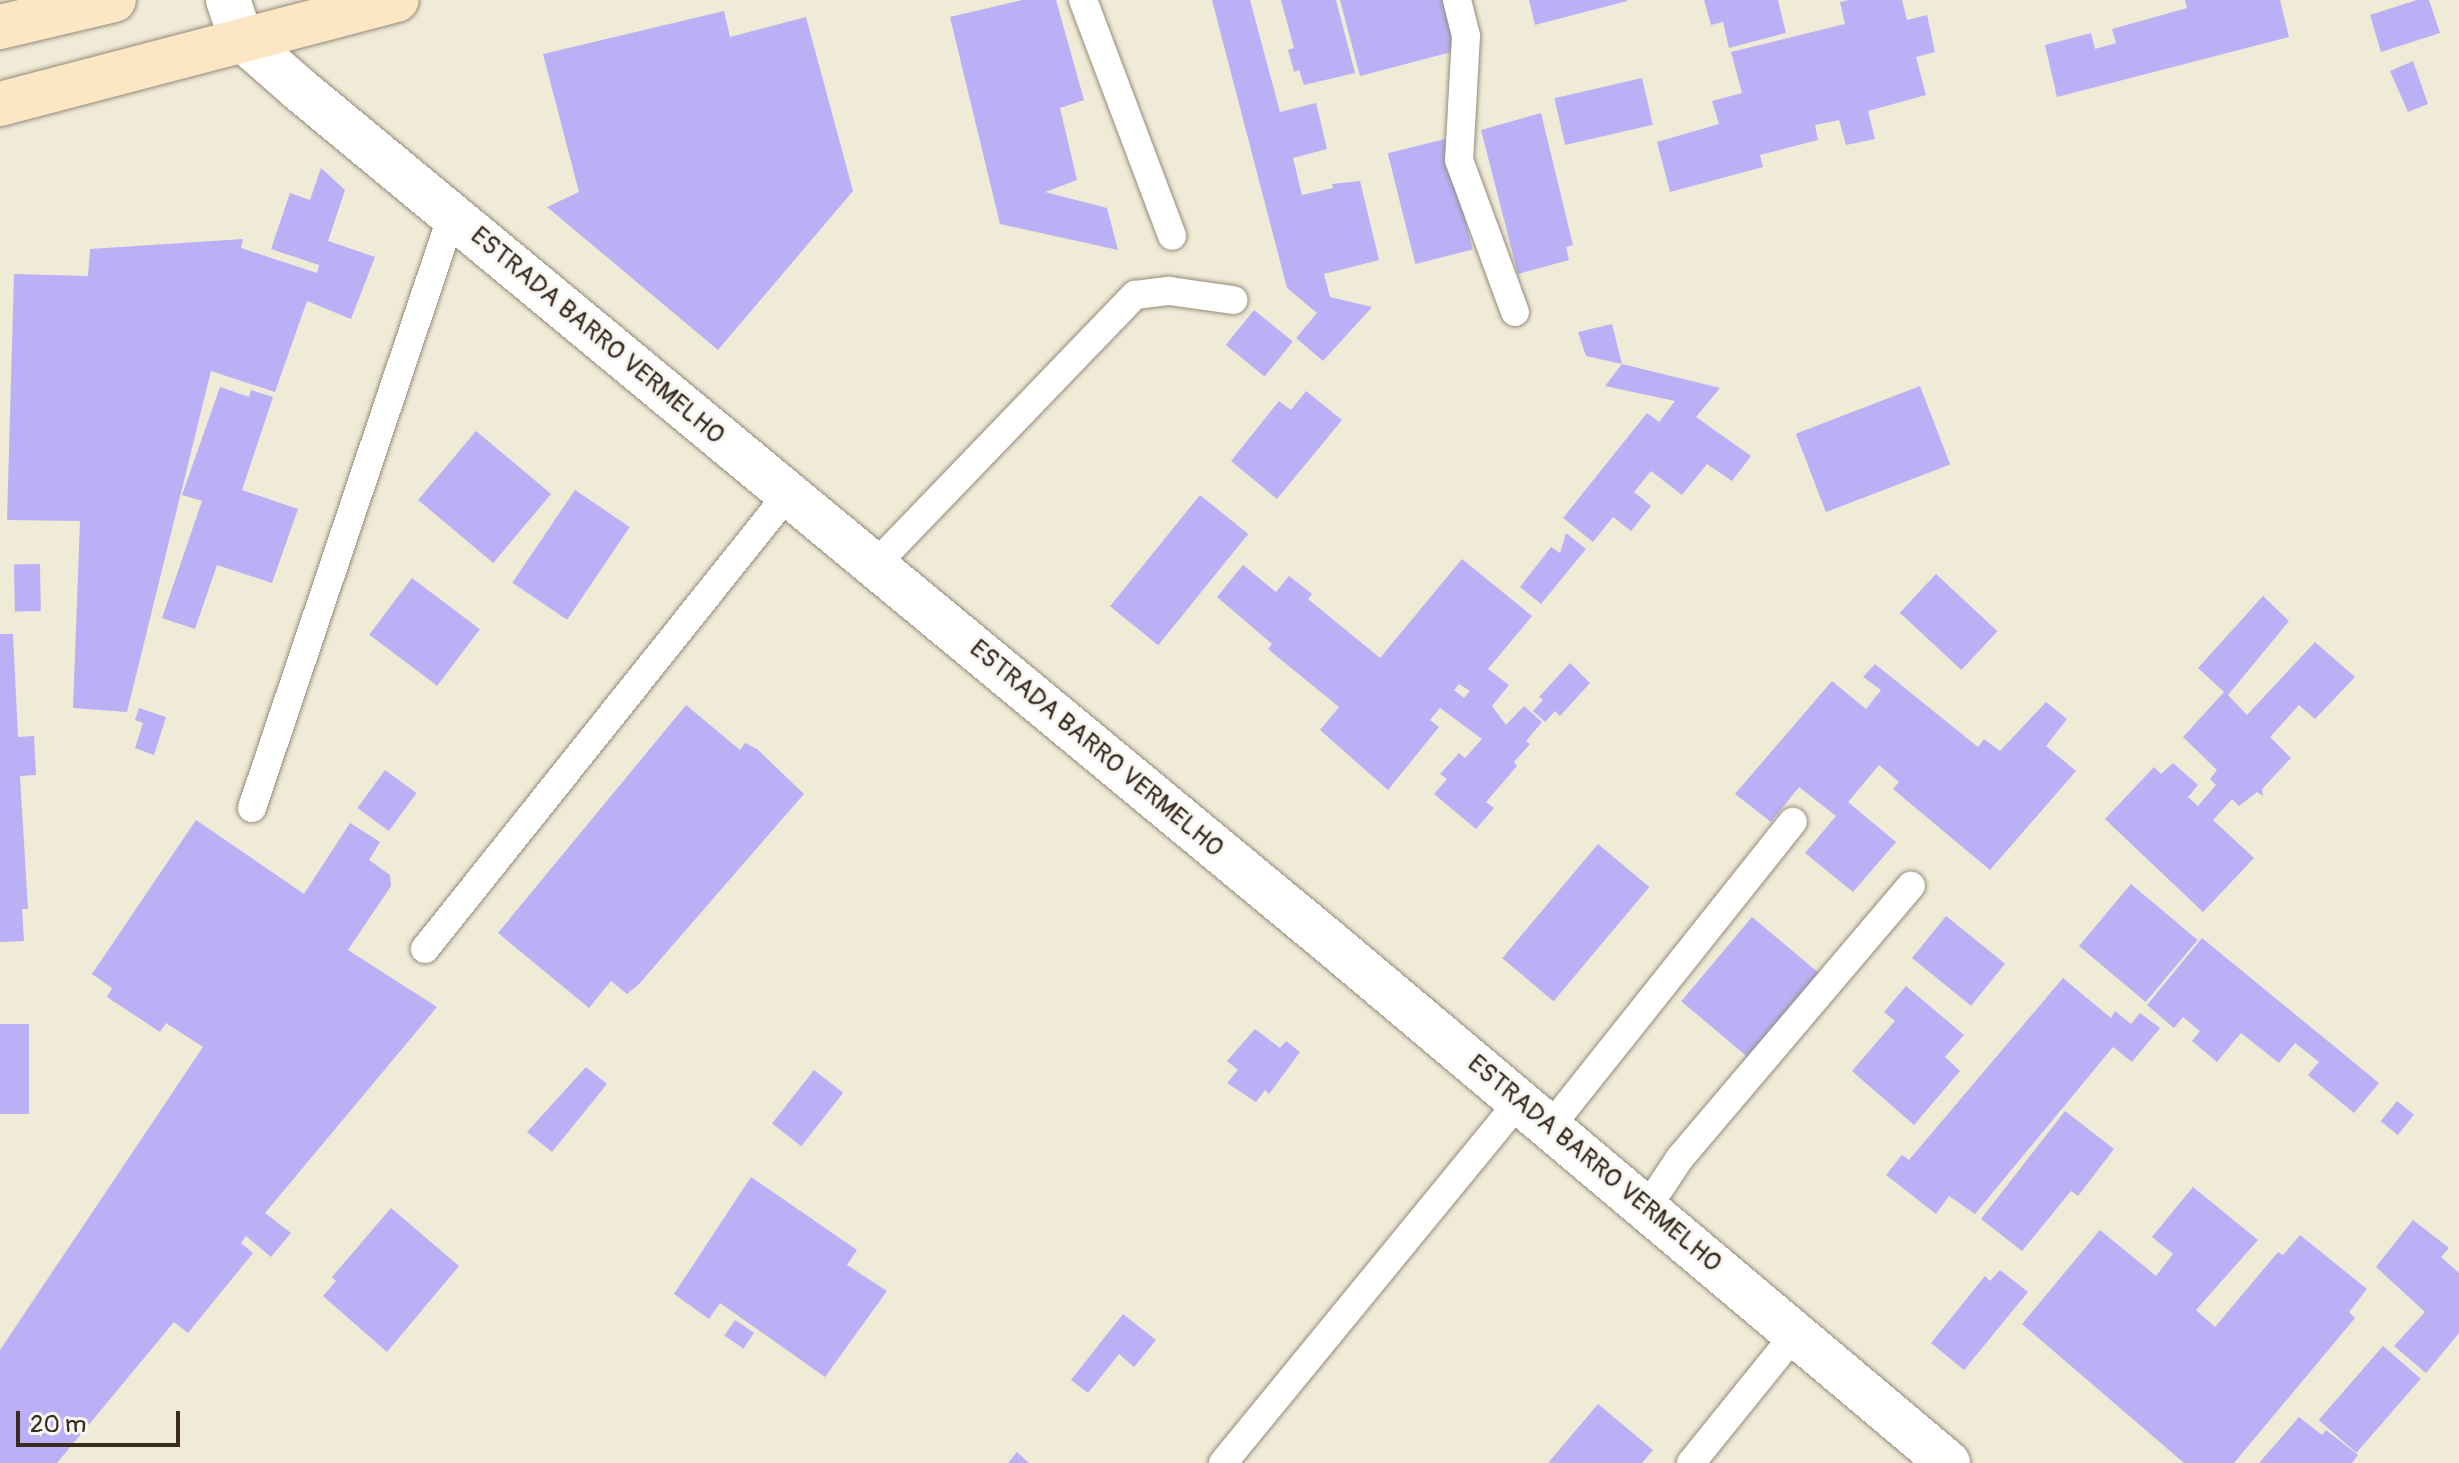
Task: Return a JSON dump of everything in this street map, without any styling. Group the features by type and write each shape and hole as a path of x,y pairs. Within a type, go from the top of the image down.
{"main road":[{"path":"0,27 114,0"},
{"path":"0,104 235,19 397,0"}],"street":[{"name":"ESTRADA BARRO VERMELHO","path":"235,19 452,215 1535,1115 1947,1463"}],"lane":[{"path":"1083,0 1172,236"},
{"path":"1457,0 1466,36 1459,160 1515,312"},
{"path":"252,808 452,215"},
{"path":"875,565 1135,295 1170,291 1233,300"},
{"path":"425,949 788,494"},
{"path":"1223,1463 1793,822"},
{"path":"1646,1209 1680,1158 1911,886"},
{"path":"1691,1463 1795,1334"}],"building":[{"path":"1022,0 1056,0 1084,100 1060,108 1077,180 1045,192 1107,208 1118,250 1000,224 950,17"},
{"path":"1212,0 1250,0 1280,112 1316,103 1327,149 1293,158 1302,195 1333,188 1332,184 1360,181 1379,260 1324,274 1330,297 1372,307 1323,361 1296,338 1317,313 1287,288"},
{"path":"1281,0 1336,0 1355,73 1304,85 1299,70 1294,72 1288,50 1294,48"},
{"path":"1340,0 1446,0 1459,50 1360,76"},
{"path":"1529,0 1627,0 1627,1 1535,25"},
{"path":"1704,0 1778,0 1786,33 1729,48 1723,22 1711,25"},
{"path":"1902,0 1907,20 1927,15 1935,52 1916,57 1926,95 1868,111 1875,139 1846,145 1839,120 1815,125 1818,140 1760,155 1763,167 1670,192 1657,142 1719,124 1712,101 1742,93 1731,52 1845,24 1840,2"},
{"path":"2185,0 2280,0 2289,37 2057,97 2045,45 2091,33 2095,49 2116,43 2112,29 2187,8"},
{"path":"2417,0 2429,0 2440,33 2381,52 2370,15"},
{"path":"724,11 730,37 806,17 853,191 718,350 547,207 579,192 543,54"},
{"path":"2413,61 2428,104 2408,112 2390,71"},
{"path":"1642,78 1653,125 1565,145 1554,98"},
{"path":"1541,113 1573,245 1566,247 1569,260 1518,274 1481,130"},
{"path":"1445,139 1473,250 1415,264 1388,153"},
{"path":"321,168 345,190 328,241 375,257 351,319 307,301 275,392 211,371 127,712 73,708 80,521 7,520 14,274 88,276 90,249 243,239 241,248 317,273 319,265 271,249 290,193 310,200"},
{"path":"1254,310 1293,341 1265,376 1226,345"},
{"path":"1612,324 1622,364 1586,356 1578,332"},
{"path":"1622,364 1720,388 1696,417 1751,456 1732,481 1707,464 1682,495 1651,471 1634,492 1651,506 1631,531 1613,517 1593,542 1563,518 1647,413 1659,422 1675,401 1605,386"},
{"path":"1920,386 1950,464 1826,512 1796,434"},
{"path":"220,387 249,397 251,390 273,397 242,490 298,509 272,583 217,565 195,629 162,618 202,501 182,495"},
{"path":"1306,391 1342,420 1277,499 1231,461 1279,401 1291,410"},
{"path":"476,431 551,494 493,563 418,500"},
{"path":"575,490 630,527 567,620 512,583"},
{"path":"1200,495 1248,534 1158,645 1110,606"},
{"path":"1566,533 1586,549 1541,604 1520,587 1551,547 1560,553"},
{"path":"1462,559 1532,616 1488,669 1509,685 1492,706 1506,725 1524,706 1542,722 1526,741 1530,744 1514,762 1517,766 1486,802 1494,808 1476,829 1434,794 1447,779 1440,774 1459,753 1465,758 1482,739 1440,708 1430,720 1439,727 1388,790 1320,730 1339,707 1268,649 1272,644 1217,597 1243,565 1276,592 1289,576 1312,594 1308,599 1380,658","holes":["1459,684 1470,691 1464,698 1454,690"]},
{"path":"14,564 40,564 41,611 15,611"},
{"path":"1936,574 1997,631 1961,670 1900,613"},
{"path":"412,578 480,629 437,686 369,635"},
{"path":"2263,596 2289,621 2228,695 2247,715 2315,642 2355,677 2315,719 2299,705 2270,737 2291,758 2262,789 2263,796 2257,792 2239,806 2232,799 2213,820 2254,858 2203,912 2105,819 2154,767 2161,774 2173,763 2198,785 2188,797 2198,806 2216,785 2210,779 2217,770 2183,737 2224,692 2198,668"},
{"path":"0,634 13,634 18,737 34,736 36,775 20,776 28,909 22,909 24,941 0,942"},
{"path":"1570,663 1590,683 1560,716 1555,711 1545,722 1533,711 1543,700 1539,697"},
{"path":"1875,664 1978,747 1984,739 2000,751 2046,702 2067,719 2046,746 2076,771 1990,870 1893,789 1899,782 1879,765 1848,802 1896,842 1853,892 1805,853 1836,816 1799,787 1771,822 1735,794 1832,681 1866,709 1881,690 1863,677"},
{"path":"686,705 740,750 745,743 757,749 804,794 639,984 627,994 611,981 589,1008 498,933"},
{"path":"139,708 166,717 154,755 135,748 143,723 135,720"},
{"path":"385,770 417,793 389,831 357,808"},
{"path":"196,820 304,894 350,823 380,842 369,860 390,875 391,886 348,950 437,1007 265,1213 291,1233 271,1257 246,1236 241,1243 253,1253 188,1333 174,1322 57,1463 0,1463 0,1350 203,1047 166,1023 160,1032 107,997 112,988 92,974"},
{"path":"1598,844 1649,887 1554,1001 1502,958"},
{"path":"2131,884 2198,940 2146,1002 2079,946"},
{"path":"1946,916 2005,964 1971,1006 1912,958"},
{"path":"1752,917 1820,974 1749,1058 1681,1001"},
{"path":"2202,938 2379,1083 2354,1113 2308,1075 2319,1062 2295,1043 2279,1063 2241,1033 2217,1062 2192,1041 2200,1031 2183,1017 2174,1028 2147,1005"},
{"path":"2063,978 2111,1018 2115,1011 2131,1024 2140,1013 2160,1028 2132,1062 2113,1047 1975,1214 1949,1196 1936,1214 1886,1175 1902,1155 1909,1160"},
{"path":"1906,986 1964,1035 1945,1057 1960,1071 1914,1125 1852,1071 1895,1021 1884,1012"},
{"path":"0,1024 29,1024 29,1114 0,1114"},
{"path":"1255,1029 1280,1048 1286,1041 1300,1052 1269,1094 1265,1090 1256,1102 1227,1083 1238,1070 1227,1061"},
{"path":"586,1067 607,1084 552,1152 527,1132"},
{"path":"814,1070 843,1093 801,1146 772,1124"},
{"path":"2397,1101 2414,1115 2398,1135 2381,1121"},
{"path":"2065,1111 2114,1149 2078,1196 2071,1191 2022,1251 1981,1219"},
{"path":"751,1177 857,1250 847,1265 887,1291 825,1377 720,1303 709,1319 674,1294"},
{"path":"2193,1187 2258,1240 2196,1310 2215,1327 2278,1252 2283,1255 2300,1235 2367,1289 2349,1312 2355,1318 2234,1463 2184,1463 2022,1324 2100,1230 2156,1276 2173,1254 2152,1237"},
{"path":"391,1208 459,1266 387,1352 323,1296 336,1281 332,1277"},
{"path":"2413,1220 2449,1248 2441,1257 2459,1273 2459,1333 2426,1373 2394,1346 2425,1312 2376,1267"},
{"path":"2000,1270 2028,1292 1964,1370 1931,1343 1985,1276 1990,1281"},
{"path":"1123,1314 1156,1340 1134,1367 1119,1354 1088,1393 1071,1380"},
{"path":"735,1320 754,1333 743,1349 724,1336"},
{"path":"2383,1346 2421,1379 2356,1453 2319,1420"},
{"path":"1598,1404 1653,1450 1642,1463 1548,1463"},
{"path":"2299,1417 2322,1435 2326,1430 2358,1455 2352,1463 2259,1463"},
{"path":"1017,1452 1029,1463 1008,1463"}]}
